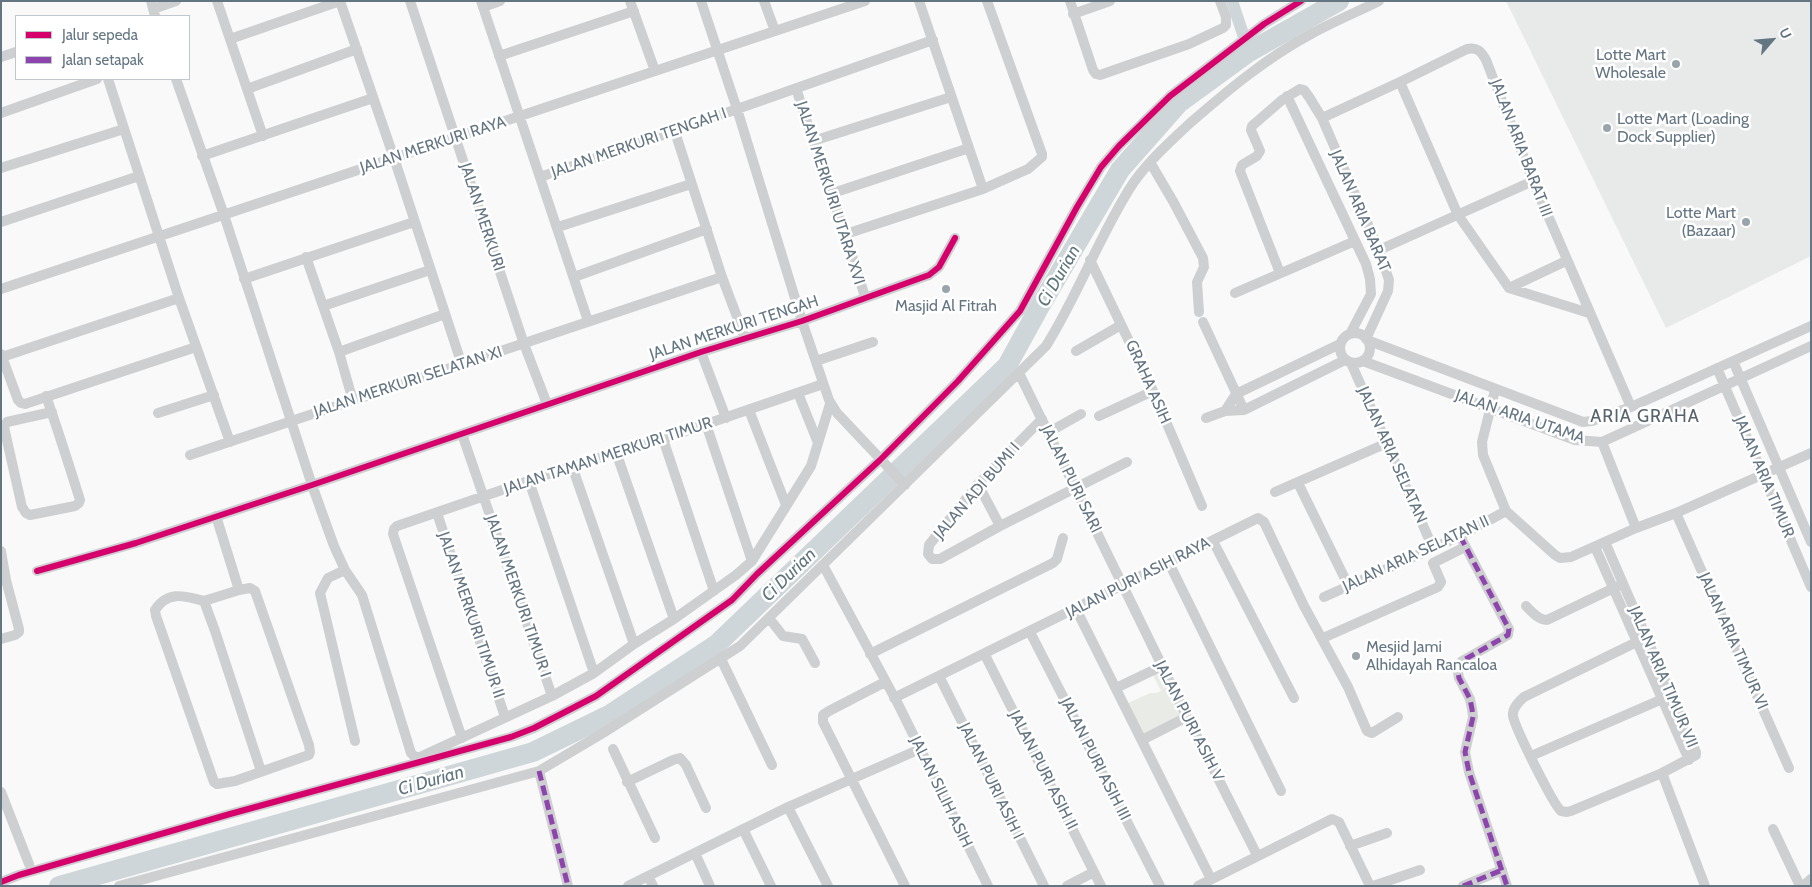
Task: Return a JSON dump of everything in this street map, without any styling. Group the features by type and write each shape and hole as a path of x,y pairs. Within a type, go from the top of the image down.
{"street":[{"path":"153,9 176,1"},
{"path":"218,1 263,136"},
{"path":"230,39 340,1 462,364"},
{"name":"JALAN MERKURI","path":"410,1 524,344 547,404"},
{"path":"500,1 482,4 588,320"},
{"path":"701,1 830,404 881,461 902,481"},
{"path":"764,1 775,31"},
{"name":"JALAN MERKURI RAYA","path":"1,290 865,1"},
{"path":"919,1 983,189"},
{"path":"846,234 983,189 1028,169 1042,157 987,1"},
{"path":"1070,1 1073,14 1096,74 1102,75 1189,44 1223,28 1226,25 1226,20 1220,1"},
{"path":"1073,14 1110,1"},
{"path":"1,882 19,875 230,814 511,737 534,728 596,696 732,600 881,461 958,381 1020,311 1101,167 1119,146 1170,96 1264,24 1301,1"},
{"path":"119,886 539,771 603,733 740,646 823,565 902,481 1046,346 1074,298 1090,260 1131,187 1150,162 1182,131 1232,88 1275,56 1310,34 1380,1"},
{"path":"499,56 632,6 655,71"},
{"name":"JALAN MERKURI TENGAH I","path":"540,177 675,132 933,40"},
{"name":"JALAN ARIA BARAT III","path":"1322,118 1467,48 1477,49 1482,52 1532,181 1631,406"},
{"path":"247,89 356,49"},
{"path":"1,57 15,52"},
{"path":"1,113 94,80"},
{"path":"108,80 179,298 230,442"},
{"path":"176,80 224,215 312,485 337,555 362,595 411,753 415,756 420,757 462,738 505,716 552,696 594,673 714,591 752,561 811,466 830,404"},
{"path":"1400,82 1458,215 1509,288 1589,313"},
{"name":"JALAN MERKURI UTARA XVI","path":"796,88 830,194 846,234 865,298"},
{"name":"JALAN ARIA BARAT","path":"1350,334 1371,294 1370,279 1366,264 1287,96 1300,89 1304,90 1322,118 1379,250 1390,285 1366,340"},
{"path":"1280,273 1240,175 1240,168 1260,152 1251,130 1252,126 1287,96"},
{"path":"813,141 951,97"},
{"path":"202,156 373,98"},
{"path":"1,168 124,129"},
{"path":"675,132 722,277 745,338"},
{"path":"830,194 969,148"},
{"path":"1150,162 1196,243 1204,263 1197,282 1199,312"},
{"path":"1323,172 1340,163"},
{"path":"1,222 140,176"},
{"path":"1379,250 1532,181"},
{"path":"558,227 692,184"},
{"path":"244,279 414,222"},
{"path":"574,277 707,229"},
{"name":"JALAN MERKURI TENGAH","path":"37,571 136,543 312,485 701,352 802,321 929,275 939,267 955,238"},
{"path":"1235,293 1355,241"},
{"path":"306,257 339,352 353,401"},
{"name":"GRAHA ASIH","path":"1090,260 1152,391 1202,506"},
{"path":"1509,288 1566,261"},
{"path":"323,306 430,270"},
{"name":"JALAN MERKURI SELATAN XI","path":"190,455 524,344 588,320 722,277"},
{"path":"179,298 2,355 18,400 21,403 196,347"},
{"path":"339,352 445,314"},
{"path":"1203,322 1244,410"},
{"path":"1076,351 1121,325"},
{"name":"JALAN ARIA UTAMA","path":"1366,340 1583,422 1592,421 1631,406 1811,326"},
{"path":"1206,418 1226,411 1244,410 1348,362 1357,363 1363,361 1369,351 1366,340 1356,333 1346,336 1340,344 1236,394 1226,411"},
{"path":"816,361 873,342"},
{"path":"1340,344 1342,356 1348,362"},
{"name":"JALAN ARIA UTAMA","path":"1363,361 1576,440 1602,442 1811,346"},
{"path":"701,352 726,418"},
{"name":"JALAN ARIA TIMUR","path":"1733,361 1811,542"},
{"name":"JALAN ARIA SELATAN","path":"1348,362 1387,443 1433,548"},
{"name":"JALAN ARIA TIMUR","path":"1717,368 1811,587"},
{"name":"JALAN PURI SARI","path":"1019,373 1123,586"},
{"name":"JALAN TAMAN MERKURI TIMUR","path":"462,738 393,534 397,526 572,466 726,418 823,384"},
{"path":"1496,390 1481,446 1483,455 1506,511 1560,558 1571,557 1595,547 1811,453"},
{"path":"1099,416 1152,391"},
{"path":"798,393 818,443"},
{"path":"158,413 214,395"},
{"path":"46,396 52,412 80,500 79,504 75,506 30,514 26,513 22,507 4,427 7,422 52,412"},
{"path":"749,410 786,506"},
{"path":"1049,432 1081,414"},
{"name":"JALAN ADI BUMI I","path":"1000,526 940,559 932,559 928,554 928,548 978,484 1042,419"},
{"path":"706,424 752,561"},
{"name":"JALAN MERKURI TIMUR I","path":"462,434 552,696"},
{"path":"663,439 714,591"},
{"path":"1602,442 1636,528"},
{"path":"1275,492 1387,443"},
{"path":"616,452 674,619"},
{"path":"978,484 1000,526 1127,462"},
{"path":"572,466 634,644"},
{"path":"529,481 594,673"},
{"path":"1298,483 1349,587"},
{"name":"JALAN ARIA SELATAN II","path":"1324,597 1460,536 1506,511"},
{"name":"JALAN MERKURI TIMUR II","path":"437,513 505,716"},
{"name":"JALAN ARIA TIMUR VI","path":"1676,513 1789,768"},
{"path":"216,516 239,590"},
{"name":"JALAN PURI ASIH RAYA","path":"894,698 985,655 1257,519 1262,520 1304,606 1322,638"},
{"path":"1460,536 1503,615 1509,632 1505,638 1462,660 1457,668 1470,699 1473,717 1465,752 1469,772 1507,886"},
{"path":"870,654 1054,563 1063,538"},
{"path":"1213,541 1294,698"},
{"name":"JALAN ARIA TIMUR VII","path":"1595,547 1689,760 1695,757 1696,752 1605,542"},
{"path":"1398,717 1372,733 1367,731 1348,687 1322,638 1438,587 1440,582 1433,562 1465,548"},
{"path":"1,551 4,580 19,632 1,639"},
{"path":"1169,563 1281,791"},
{"name":"JALAN SILIH ASIH","path":"823,565 894,698 988,886"},
{"path":"345,570 328,578 320,593 355,741"},
{"path":"1526,606 1542,620 1547,620 1623,584"},
{"name":"JALAN PURI ASIH V","path":"1123,586 1257,855"},
{"path":"250,588 257,594 310,752 309,755 235,781 217,784 214,782 155,610 158,604 172,597 181,595 204,601 239,590 250,588"},
{"path":"204,601 216,631 261,771"},
{"path":"1076,609 1211,879"},
{"path":"769,618 782,636 802,639 815,663"},
{"name":"JALAN PURI ASIH III","path":"1030,632 1160,886"},
{"path":"1646,637 1524,697 1518,703 1513,716 1558,810 1563,812 1571,811 1689,760"},
{"name":"JALAN PURI ASIH II","path":"985,655 1101,886"},
{"path":"721,659 772,765"},
{"path":"1116,688 1162,666"},
{"name":"JALAN PURI ASIH I","path":"939,676 1044,886"},
{"path":"885,682 829,711 823,715 823,722 905,886"},
{"path":"1531,756 1672,695"},
{"path":"1142,740 1187,717"},
{"path":"613,749 655,838"},
{"path":"628,886 651,881 694,853 788,807 920,749"},
{"path":"627,782 680,758 686,765 706,808"},
{"path":"539,771 568,886"},
{"path":"1662,773 1705,886"},
{"path":"1,792 29,864"},
{"path":"788,807 828,886"},
{"path":"1198,886 1332,819 1339,822 1371,886 1420,870"},
{"path":"1773,828 1802,886 1811,879"},
{"path":"743,829 771,886"},
{"path":"1350,846 1387,833"},
{"path":"694,853 710,886"},
{"path":"1462,886 1502,870"},
{"path":"1067,886 1094,872"}],"shaded area":[{"path":"1506,1 1811,1 1811,256 1666,328"},
{"path":"1162,671 1185,717 1142,737 1126,704 1150,693 1161,691 1153,675"}],"waterway":[{"path":"1232,1 1249,52"},
{"name":"Ci Durian","path":"59,886 533,752 609,715 717,644 1007,366 1120,170 1179,103 1249,52 1339,1"}],"marked path":[{"path":"1460,536 1509,629 1508,635 1462,661 1457,667 1459,678 1470,699 1473,717 1465,752 1469,772 1507,886"},
{"path":"539,771 568,886"},
{"path":"1463,886 1502,870"}],"cycle path":[{"path":"1,882 19,875 230,814 511,737 534,728 596,696 732,600 757,574 880,460 958,381 1020,311 1077,207 1101,167 1119,146 1170,96 1264,24 1301,1"},
{"path":"37,571 136,543 312,485 701,352 802,321 929,275 939,267 955,238"}],"place":[{"name":"Lotte Mart Wholesale","path":"1676,64"},
{"name":"Lotte Mart (Loading Dock Supplier)","path":"1607,128"},
{"name":"Lotte Mart (Bazaar)","path":"1746,222"},
{"name":"Masjid Al Fitrah","path":"946,289"},
{"name":"Mesjid Jami Alhidayah Rancaloa","path":"1356,656"}],"district":[{"name":"ARIA GRAHA","path":"1645,417"}]}
